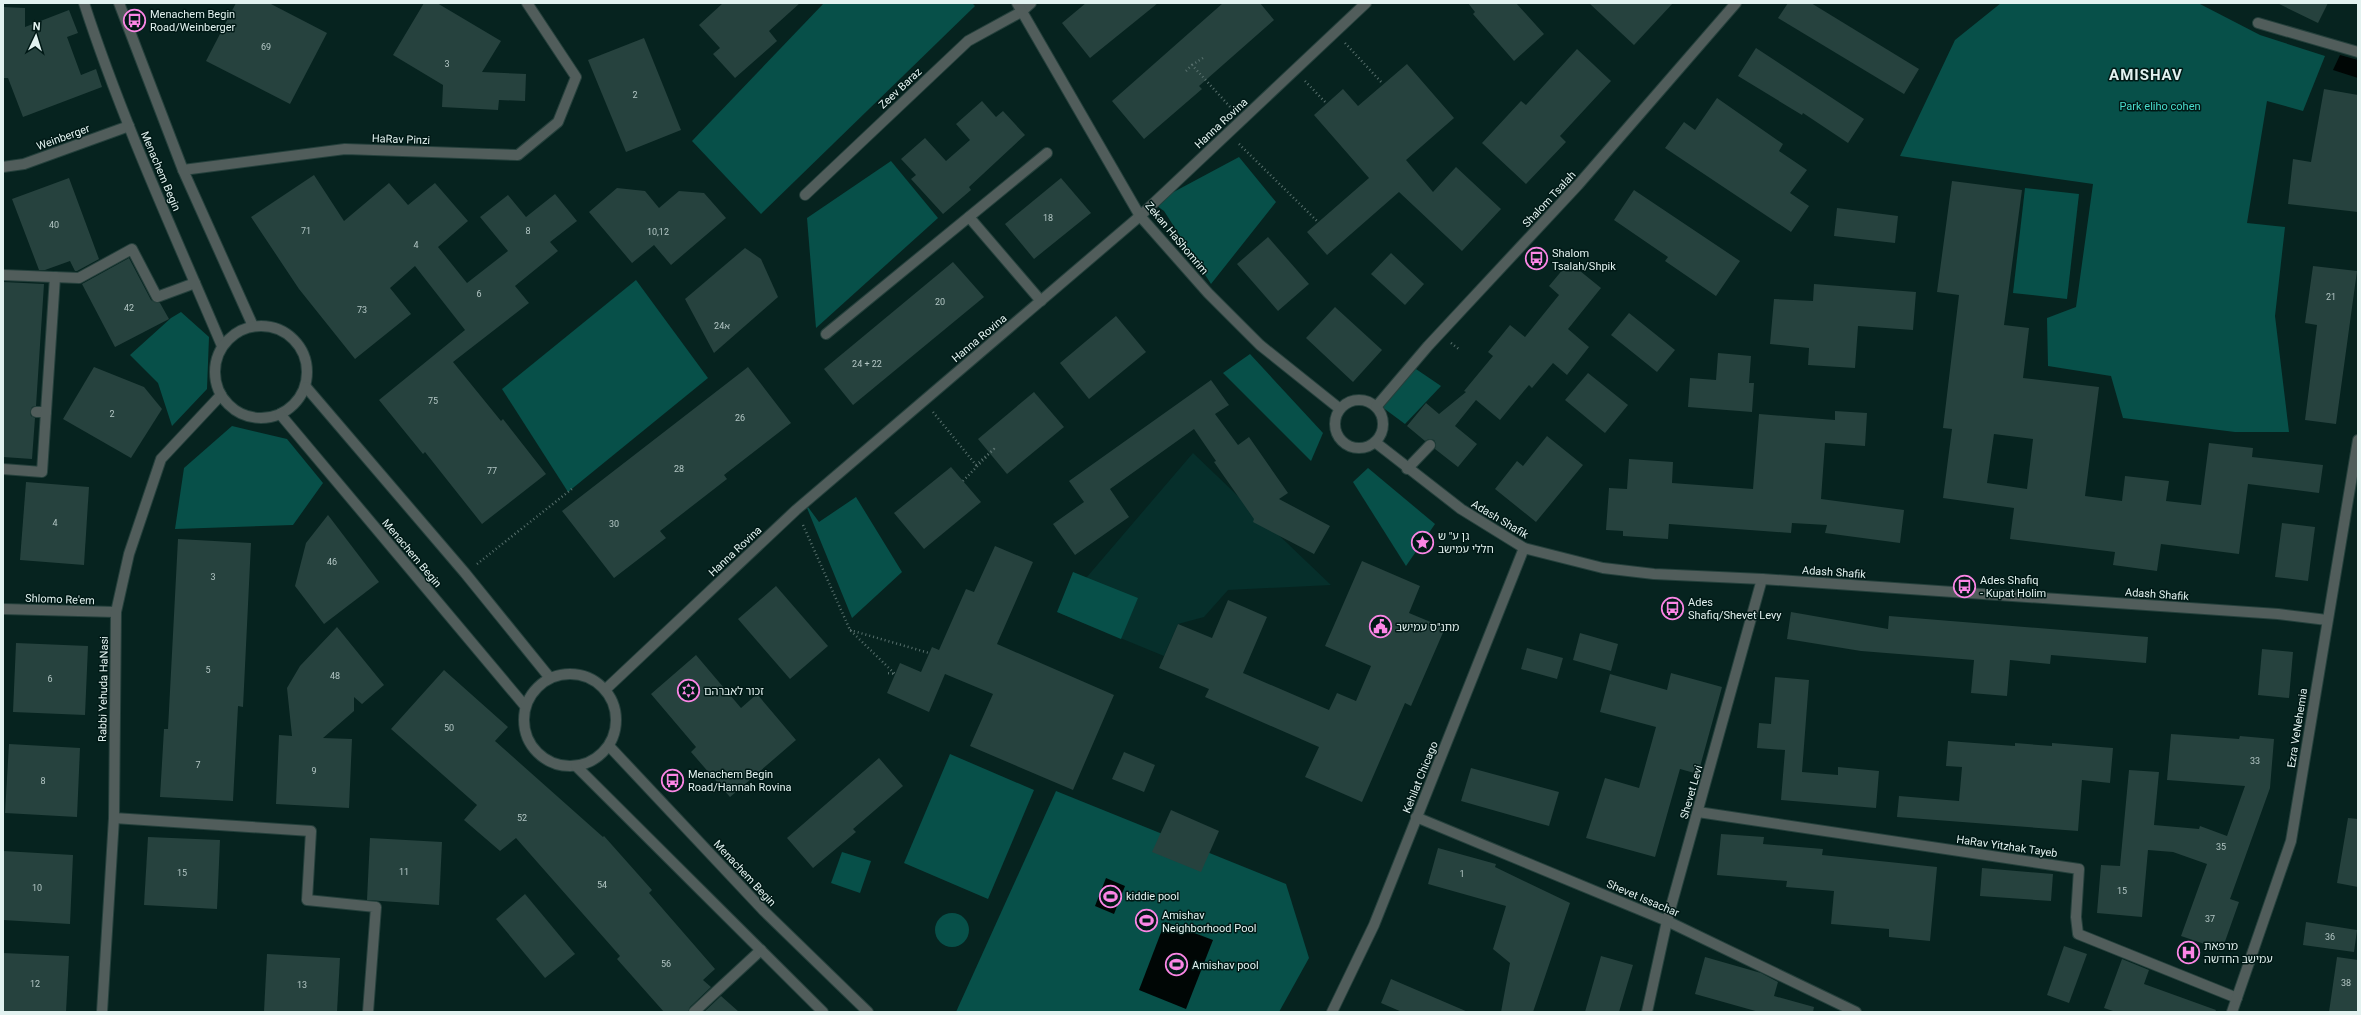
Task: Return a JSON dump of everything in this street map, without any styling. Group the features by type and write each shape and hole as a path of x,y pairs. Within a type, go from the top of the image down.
{"street":[{"name":"Menachem Begin","path":"84,3 99,50 129,126 222,346"},
{"name":"Menachem Begin","path":"119,3 183,170 253,326"},
{"name":"HaRav Pinzi","path":"183,170 345,150 518,155 558,122 576,77 527,3"},
{"name":"Zeev Baraz","path":"805,195 968,41 1019,8 1031,3"},
{"name":"Hanna Rovina","path":"606,689 796,510 1140,216 1366,3"},
{"name":"Shalom Tsalah","path":"1376,407 1428,346 1578,185 1736,3"},
{"name":"Zekan HaShomrim","path":"1019,8 1140,216 1208,294 1260,345 1340,410"},
{"path":"2258,23 2358,52"},
{"name":"Weinberger","path":"3,167 24,164 129,126"},
{"path":"826,334 1047,153"},
{"path":"969,217 1041,301"},
{"path":"3,275 79,278 132,250 157,297 195,283"},
{"path":"3,469 42,472 41,412 54,277"},
{"path":"269,325 284,331 297,341 305,355 308,371 306,387 300,398 280,414 260,418 240,413 229,406 220,395 214,370 216,358 222,346 235,333 253,326 269,325"},
{"path":"306,387 465,573 550,678"},
{"name":"Rabbi Yehuda HaNasi","path":"102,1012 114,818 116,612 129,554 161,459 220,395"},
{"path":"1358,401 1370,403 1376,407 1382,417 1383,428 1375,442 1363,448 1345,444 1337,434 1335,428 1337,415 1340,410 1345,405 1358,401"},
{"name":"Menachem Begin","path":"280,414 525,706"},
{"name":"Ezra VeNehemia","path":"2232,1012 2291,840 2358,440"},
{"name":"Adash Shafik","path":"1375,442 1407,469 1461,509 1524,548 1603,568 1654,574 1762,579 2278,614 2327,620"},
{"path":"1407,469 1430,445"},
{"name":"Kehilat Chicago","path":"1332,1012 1374,925 1524,548"},
{"name":"Shevet Levi","path":"1647,1012 1667,921 1762,579"},
{"name":"Shlomo Re'em","path":"3,609 116,612"},
{"path":"562,674 578,674 593,679 606,689 614,703 617,719 614,735 609,746 594,759 576,766 562,766 549,762 538,754 530,743 525,732 523,719 525,706 535,690 550,678 562,674"},
{"name":"Menachem Begin","path":"609,746 764,911 868,1012"},
{"path":"576,766 823,1012"},
{"name":"HaRav Yitzhak Tayeb","path":"1698,812 2079,869 2076,917 2078,934 2237,998"},
{"name":"Shevet Issachar","path":"1416,817 1667,921 1856,1012"},
{"path":"114,818 310,831 307,900 376,907 368,1012"},
{"path":"694,1012 761,950"}],"path":[{"path":"1335,33 1383,84"},
{"path":"1186,71 1203,58"},
{"path":"1192,65 1242,120"},
{"path":"1295,70 1327,104"},
{"path":"1228,134 1318,222"},
{"path":"923,401 976,465 994,449 963,481"},
{"path":"465,573 573,488"},
{"path":"796,510 850,630 895,674 888,673"},
{"path":"850,630 929,653"}],"shaded area":[{"path":"2340,55 2358,60 2358,78 2333,70"},
{"path":"1193,453 1331,585 1228,590 1204,617 1178,624 1164,656 1057,612"},
{"name":"kiddie pool","path":"1106,878 1125,886 1114,914 1095,906"},
{"name":"Amishav pool","path":"1165,922 1213,940 1186,1009 1139,990"}],"green space":[{"path":"824,3 972,3 975,6 761,214 692,141"},
{"name":"Park eliho cohen","path":"2001,3 2198,3 2260,35 2325,56 2303,111 2267,101 2247,223 2285,227 2275,316 2289,432 2235,432 2123,418 2111,376 2048,366 2047,318 2076,307 2093,184 1900,156 1955,40"},
{"path":"1239,157 1276,202 1211,284 1164,211 1153,203"},
{"path":"891,161 938,218 816,328 807,218"},
{"path":"2025,188 2079,194 2067,299 2013,293"},
{"path":"636,280 708,378 568,492 502,389"},
{"path":"181,312 209,337 207,389 172,426 158,383 130,355 171,318"},
{"path":"1250,354 1323,433 1311,461 1223,373"},
{"path":"1413,367 1441,386 1405,424 1378,404"},
{"path":"232,426 287,439 323,483 293,525 175,529 184,468"},
{"path":"1368,468 1435,524 1406,566 1353,482"},
{"path":"856,497 902,572 852,618 805,503 819,522"},
{"path":"1073,572 1138,598 1121,639 1057,612"},
{"path":"950,754 1034,790 988,899 904,863"},
{"name":"Amishav Neighborhood Pool","path":"1056,791 1286,884 1309,958 1279,1012 956,1012"},
{"path":"842,852 871,861 860,893 831,883"},
{"path":"952,913 958,914 964,918 968,924 968,936 964,942 958,946 952,947 946,946 940,942 936,936 935,930 936,924 940,918 946,914"}],"building":[{"path":"236,3 269,3 327,33 290,104 206,61"},
{"path":"424,3 437,3 501,41 482,72 526,74 525,101 499,100 498,110 442,107 443,85 393,55"},
{"path":"723,3 800,3 769,31 777,41 735,78 713,54 720,48 699,25"},
{"path":"1086,3 1158,3 1090,58 1062,23"},
{"path":"1223,3 1260,3 1274,20 1199,86 1202,89 1144,139 1112,101"},
{"path":"1468,3 1516,3 1544,34 1514,61 1473,14 1475,12"},
{"path":"1589,3 1673,3 1634,45"},
{"path":"1788,3 1811,3 1919,69 1904,94 1778,18"},
{"path":"2277,3 2328,3 2318,23"},
{"path":"3,7 25,8 25,27 69,10 78,33 67,37 81,75 96,69 102,87 23,117 8,78 3,78"},
{"path":"644,38 681,130 626,152 588,60"},
{"path":"1756,48 1864,119 1848,143 1803,113 1802,115 1738,76"},
{"path":"1577,49 1611,81 1560,136 1566,142 1526,184 1482,143 1521,101 1526,105"},
{"path":"1407,64 1454,118 1406,160 1433,192 1456,167 1501,209 1462,251 1399,192 1327,255 1307,232 1369,178 1314,115 1343,89 1358,106"},
{"path":"2324,89 2358,95 2358,212 2288,204 2293,159 2311,162"},
{"path":"1717,98 1783,144 1779,151 1807,170 1790,193 1809,206 1791,232 1665,148 1684,122 1695,130"},
{"path":"982,101 996,117 1003,111 1025,135 969,187 971,190 943,214 911,179 916,175 901,159 925,138 946,161 970,140 956,124"},
{"path":"314,175 344,221 389,183 408,205 435,183 468,221 438,247 467,283 508,251 480,217 508,195 526,217 555,194 577,221 550,242 558,251 515,286 529,303 453,362 501,421 503,419 546,474 482,524 425,452 423,454 379,400 465,330 415,266 390,288 411,314 355,359 299,289 251,217"},
{"path":"69,178 99,259 77,271 75,271 70,261 45,270 39,270 12,199"},
{"path":"1061,178 1091,213 1034,259 1005,224"},
{"path":"1952,181 2022,190 2004,325 2029,328 2023,378 2099,387 2085,496 2122,501 2125,476 2169,481 2166,501 2201,505 2209,443 2253,448 2252,457 2323,465 2319,493 2248,484 2239,554 2161,544 2157,571 2113,565 2115,552 2010,539 2014,508 1943,498 1952,429 1943,428 1959,295 1937,292","holes":["1994,434 2033,439 2027,489 1987,483"]},
{"path":"617,188 645,191 659,208 679,191 704,193 726,218 671,265 654,245 632,263 589,212"},
{"path":"1634,190 1740,261 1716,296 1665,261 1668,257 1614,220"},
{"path":"1837,208 1898,216 1895,243 1834,236"},
{"path":"1268,237 1309,284 1278,311 1237,264"},
{"path":"745,248 761,259 778,297 714,353 685,299"},
{"path":"1391,253 1424,284 1405,305 1371,274"},
{"path":"129,258 151,300 156,303 160,303 169,319 115,347 82,284"},
{"path":"953,262 984,297 853,405 824,369"},
{"path":"1569,262 1601,288 1568,329 1589,347 1567,375 1553,363 1532,388 1529,385 1500,420 1476,400 1455,426 1477,444 1458,467 1435,449 1436,444 1434,440 1429,439 1425,441 1407,426 1426,403 1439,414 1466,392 1464,391 1493,356 1488,352 1510,325 1525,337 1559,295 1549,286"},
{"path":"2313,266 2357,271 2336,424 2305,420 2317,325 2305,323"},
{"path":"3,282 44,284 36,406 32,407 30,412 31,416 35,418 32,459 3,457"},
{"path":"1814,284 1916,292 1913,330 1858,326 1855,368 1808,365 1809,348 1770,344 1774,299 1813,301"},
{"path":"1335,307 1382,350 1353,382 1306,338"},
{"path":"1629,313 1675,350 1657,372 1611,335"},
{"path":"1116,316 1146,352 1089,399 1060,363"},
{"path":"1718,353 1751,356 1749,383 1754,383 1752,412 1688,407 1690,378 1716,380"},
{"path":"94,367 144,387 162,409 131,458 63,419"},
{"path":"748,367 791,423 724,475 727,479 660,531 666,538 614,578 562,511"},
{"path":"1588,373 1628,405 1605,433 1565,400"},
{"path":"1211,380 1229,405 1215,414 1238,445 1249,437 1288,493 1279,499 1330,526 1314,554 1253,522 1254,519 1214,462 1216,461 1194,429 1110,489 1129,517 1075,555 1053,524 1084,502 1069,481"},
{"path":"1034,392 1064,427 1007,474 978,439"},
{"path":"1835,411 1867,413 1865,446 1825,443 1821,499 1904,510 1900,543 1825,533 1827,525 1792,523 1791,533 1669,524 1668,539 1623,536 1623,531 1606,530 1609,488 1627,489 1629,459 1673,462 1672,483 1753,489 1759,414 1835,420"},
{"path":"1547,436 1583,465 1536,522 1495,489 1517,461 1523,466"},
{"path":"951,467 981,502 924,549 894,513"},
{"path":"26,482 89,487 84,565 20,560"},
{"path":"328,515 379,582 324,624 295,586 306,543"},
{"path":"2282,523 2315,527 2308,581 2275,577"},
{"path":"178,539 251,543 243,707 238,706 233,801 160,797 164,729 168,729"},
{"path":"995,546 1033,562 997,644 1114,695 1073,790 970,746 993,694 945,674 929,712 887,693 900,663 921,672 932,647 939,650 966,589 974,592"},
{"path":"1362,561 1420,586 1409,613 1445,628 1411,706 1405,703 1362,802 1305,777 1319,747 1205,697 1209,689 1159,668 1178,624 1212,638 1228,600 1267,617 1243,673 1329,710 1337,693 1356,701 1371,666 1325,646"},
{"path":"776,586 828,646 790,679 738,619"},
{"path":"1791,612 1888,629 1889,616 2148,637 2146,663 2051,655 2050,664 2010,660 2007,696 1971,693 1974,660 1861,651 1787,639"},
{"path":"337,627 384,685 362,704 354,697 354,711 323,738 352,739 349,808 276,804 279,735 292,736 287,688 300,666"},
{"path":"1580,633 1618,644 1611,671 1573,660"},
{"path":"16,643 88,646 85,715 13,712"},
{"path":"1527,648 1563,658 1557,679 1521,669"},
{"path":"2262,649 2293,652 2289,698 2258,695"},
{"path":"696,655 741,708 757,694 796,740 730,797 691,752 696,747 651,694"},
{"path":"444,670 508,727 495,741 603,837 604,836 652,890 649,893 715,969 703,980 711,987 690,1007 688,1012 664,1012 617,959 620,956 516,838 500,851 464,820 477,805 391,729"},
{"path":"1671,673 1722,687 1698,774 1680,769 1655,857 1586,838 1605,778 1639,788 1656,727 1600,712 1610,674 1667,690"},
{"path":"1775,677 1809,680 1802,772 1838,775 1838,767 1879,771 1876,808 1781,800 1785,750 1757,748 1759,723 1771,724"},
{"path":"2171,734 2239,739 2240,736 2274,739 2270,788 2230,899 2239,902 2222,950 2181,936 2207,864 2173,852 2148,850 2142,917 2097,913 2101,865 2120,866 2129,770 2159,772 2154,825 2199,829 2200,826 2227,836 2245,786 2167,780"},
{"path":"1948,741 2015,746 2015,743 2052,746 2052,743 2113,748 2110,783 2082,780 2078,831 1897,817 1899,796 1959,801 1962,767 1946,766"},
{"path":"9,744 80,748 77,817 5,813"},
{"path":"1124,752 1155,765 1144,792 1112,779"},
{"path":"879,758 903,786 853,829 856,832 813,868 787,838"},
{"path":"1471,768 1559,792 1549,826 1461,801"},
{"path":"1171,810 1219,831 1201,872 1152,852"},
{"path":"2348,818 2358,819 2358,887 2337,883"},
{"path":"1721,834 1764,837 1763,844 1823,849 1822,855 1937,867 1930,941 1889,937 1889,929 1831,924 1834,891 1786,887 1787,881 1717,875"},
{"path":"148,837 220,840 217,909 144,905"},
{"path":"370,838 442,842 439,905 367,900"},
{"path":"1438,848 1496,864 1495,867 1570,903 1533,1012 1501,1012 1510,963 1493,949 1506,906 1428,884"},
{"path":"3,851 73,855 70,924 3,920"},
{"path":"1982,868 2053,874 2051,901 1980,896"},
{"path":"525,894 575,954 545,978 496,919"},
{"path":"2306,922 2357,930 2354,952 2303,945"},
{"path":"2064,946 2087,954 2069,1003 2047,995"},
{"path":"3,953 69,956 66,1012 3,1012"},
{"path":"267,954 340,958 337,1012 264,1012"},
{"path":"1601,956 1633,965 1619,1012 1585,1012"},
{"path":"1705,957 1761,973 1778,982 1774,996 1814,1007 1813,1012 1759,1012 1695,994"},
{"path":"2337,957 2358,960 2358,1012 2329,1012"},
{"path":"2122,959 2149,970 2144,984 2216,1010 2215,1012 2116,1012 2104,1008"},
{"path":"1391,979 1468,1012 1402,1012 1381,1003"},
{"path":"721,996 739,1012 704,1012"}],"place":[{"name":"Menachem Begin Road/Weinberger","path":"134,20"},
{"name":"Shalom Tsalah/Shpik","path":"1536,259"},
{"name":"גן ע\" ש חללי עמישב","path":"1423,542"},
{"name":"Ades Shafiq - Kupat Holim","path":"1964,586"},
{"name":"Ades Shafiq/Shevet Levy","path":"1672,608"},
{"name":"מתנ\"ס עמישב","path":"1381,627"},
{"name":"זכור לאברהם","path":"688,691"},
{"name":"Menachem Begin Road/Hannah Rovina","path":"673,780"},
{"name":"kiddie pool","path":"1110,896"},
{"name":"Amishav Neighborhood Pool","path":"1147,921"},
{"name":"מרפאת עמישב החדשה","path":"2188,952"},
{"name":"Amishav pool","path":"1176,965"}],"district":[{"name":"AMISHAV","path":"2146,75"}]}
